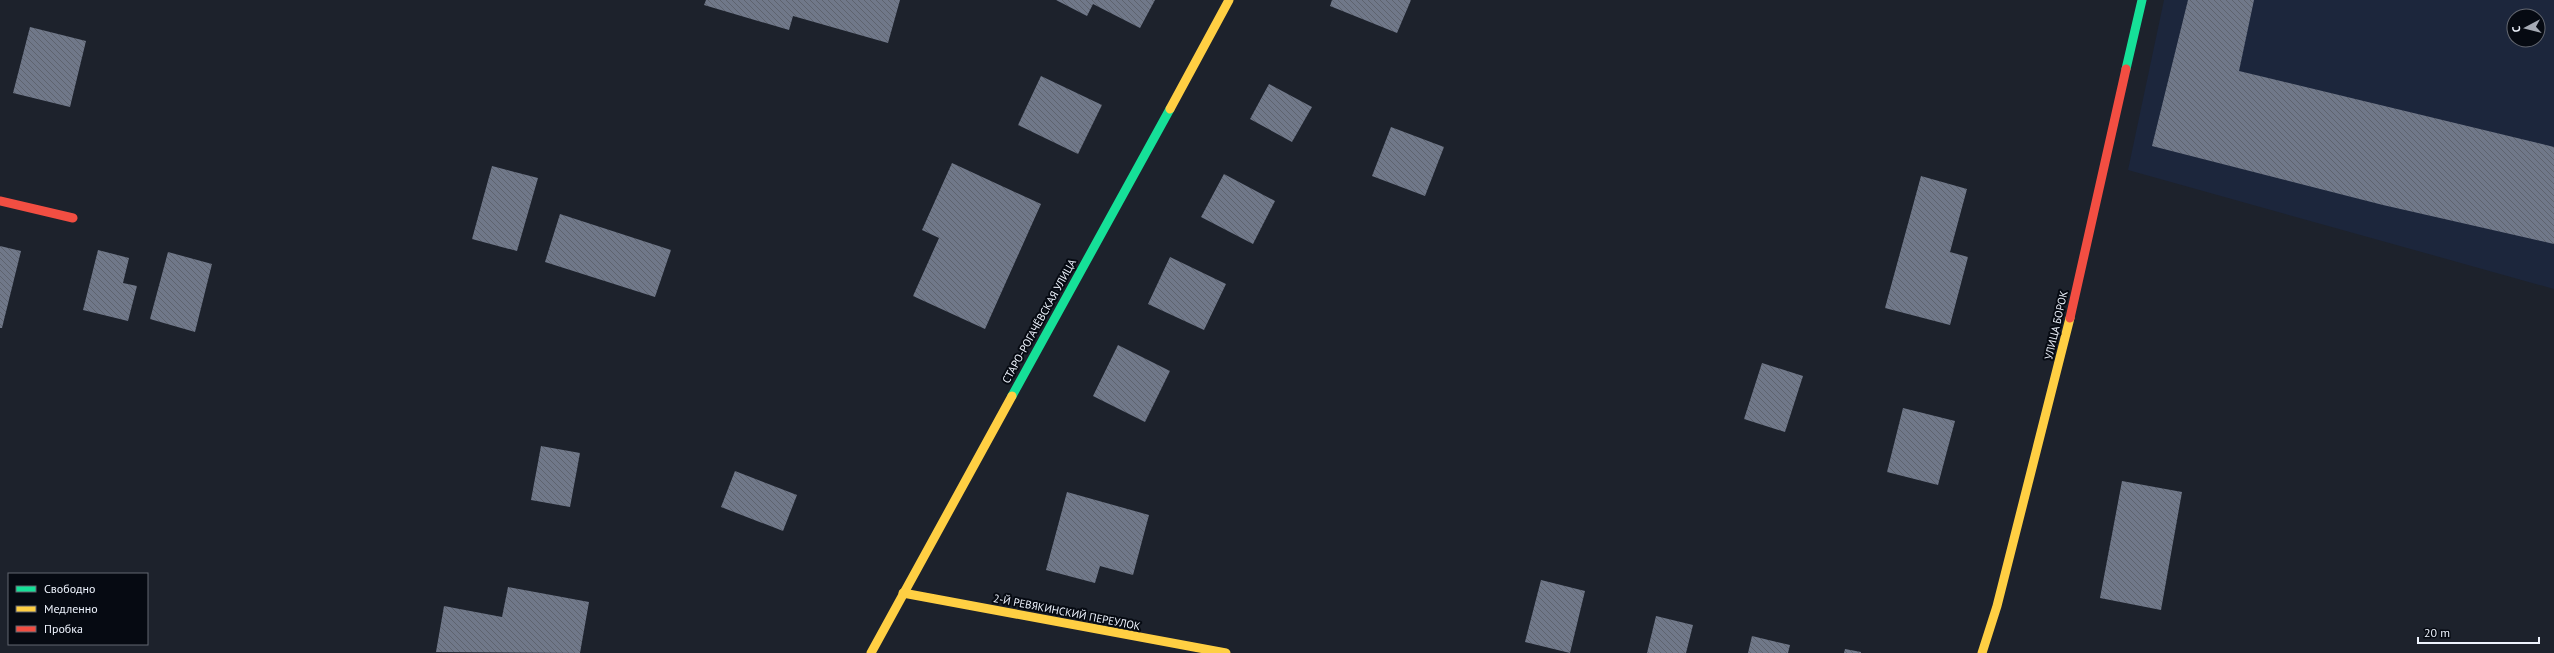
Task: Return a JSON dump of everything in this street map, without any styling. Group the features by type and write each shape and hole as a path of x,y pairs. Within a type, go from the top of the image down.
{"street":[{"name":"СТАРО-РОГАЧЁВСКАЯ УЛИЦА","path":"871,653 1230,0"},
{"name":"УЛИЦА БОРОК","path":"1982,653 1997,606 2057,376 2142,0"},
{"path":"0,201 73,218"},
{"name":"2-Й РЕВЯКИНСКИЙ ПЕРЕУЛОК","path":"903,593 1226,653"}],"shaded area":[{"path":"2164,0 2554,0 2554,289 2128,170"}],"building":[{"path":"706,0 900,0 888,43 793,16 789,30 704,5"},
{"path":"1056,0 1155,0 1140,28 1093,4 1087,16"},
{"path":"1332,0 1411,0 1397,33 1330,6"},
{"path":"2188,0 2254,0 2239,71 2554,147 2554,244 2383,205 2152,146"},
{"path":"30,27 86,41 70,107 13,93"},
{"path":"1041,76 1102,105 1078,154 1018,125"},
{"path":"1269,84 1312,107 1292,142 1250,119"},
{"path":"1391,127 1444,147 1425,196 1372,176"},
{"path":"952,163 1041,204 985,329 913,296 939,238 922,230"},
{"path":"492,166 538,178 517,251 472,239"},
{"path":"1224,174 1275,201 1253,244 1201,217"},
{"path":"1921,176 1967,189 1950,252 1968,257 1950,325 1885,308"},
{"path":"560,214 671,250 655,297 545,262"},
{"path":"0,246 21,251 2,328 0,328"},
{"path":"98,250 129,258 123,283 137,286 128,321 83,310"},
{"path":"168,252 212,264 195,332 150,319"},
{"path":"1170,257 1226,284 1204,330 1148,304"},
{"path":"1118,345 1170,371 1145,422 1093,396"},
{"path":"1762,363 1803,376 1785,432 1744,419"},
{"path":"1903,408 1955,421 1938,485 1887,472"},
{"path":"541,446 580,453 570,507 531,500"},
{"path":"735,471 797,495 783,531 721,507"},
{"path":"2122,481 2182,492 2161,610 2100,598"},
{"path":"1067,492 1149,515 1133,575 1100,566 1095,583 1046,570"},
{"path":"1541,580 1585,591 1570,653 1525,642"},
{"path":"508,587 589,602 580,653 436,652 444,606 502,617"},
{"path":"1656,616 1693,625 1686,653 1647,653"},
{"path":"1752,636 1790,645 1788,653 1748,653"},
{"path":"1845,649 1861,652 1861,653 1844,653"}],"traffic: fast":[{"path":"2126,69 2142,0"},
{"path":"1012,396 1170,109"}],"traffic: slow":[{"path":"1170,109 1229,0"},
{"path":"1982,653 1997,606 2070,318"},
{"path":"871,653 1012,396"},
{"path":"903,593 1226,653"}],"traffic: jam":[{"path":"2070,318 2126,69"},
{"path":"0,201 73,218"}]}
